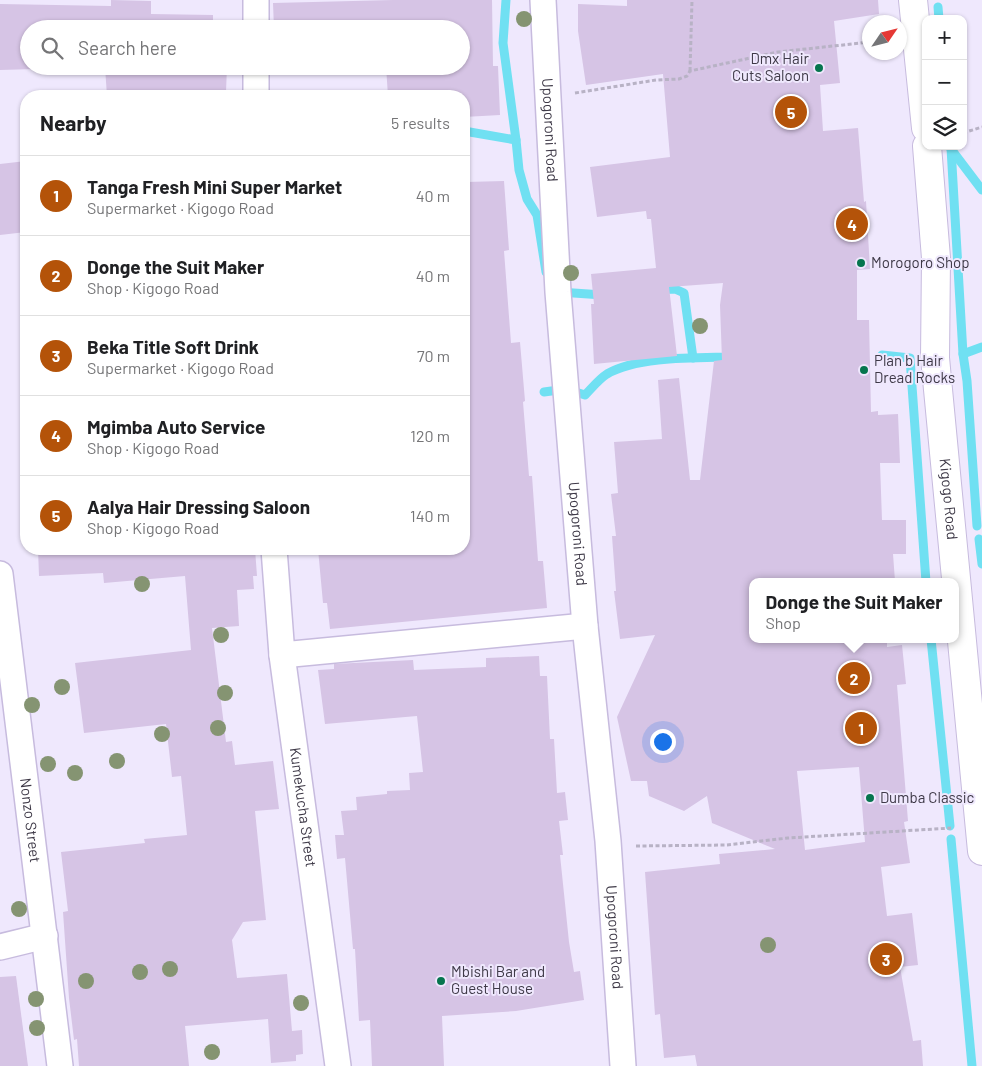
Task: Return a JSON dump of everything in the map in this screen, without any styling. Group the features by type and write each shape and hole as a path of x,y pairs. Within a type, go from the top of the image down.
{"main road":[{"path":"913,0 924,105"},
{"name":"Kigogo Road","path":"927,150 936,258 935,358 956,578"},
{"name":"Kigogo Road","path":"959,609 981,839"}],"street":[{"path":"256,0 256,20"},
{"name":"Upogoroni Road","path":"543,0 558,292 585,626 608,841 623,1066"},
{"path":"256,75 256,90"},
{"name":"Kumekucha Street","path":"274,555 282,655 338,1066"},
{"name":"Nonzo Street","path":"0,574 60,1066"},
{"path":"282,655 585,626"},
{"path":"0,948 45,936"}],"path":[{"path":"690,71 692,0"},
{"path":"547,97 656,80 679,79 690,71 778,52 862,43"},
{"path":"967,132 982,127"},
{"path":"608,841 645,847 727,845 788,838 981,839"}],"building":[{"path":"111,0 151,1 151,14 213,15 213,20 20,20 20,69 0,70 0,4 111,6"},
{"path":"492,0 493,66 498,66 500,115 470,117 470,90 388,90 387,75 470,75 470,20 274,20 273,3"},
{"path":"627,0 878,0 879,14 862,15 862,17 834,21 840,83 820,85 823,131 858,128 864,202 866,201 870,269 857,270 857,320 869,320 871,412 878,411 878,415 898,414 900,463 880,463 882,520 906,520 906,554 893,554 895,578 749,578 749,643 887,643 887,647 902,645 906,684 897,685 908,821 904,822 910,863 881,867 887,916 912,913 918,965 900,967 913,1041 921,1040 923,1066 697,1066 695,1055 664,1058 660,1014 655,1015 645,872 720,864 719,854 775,849 712,823 707,796 684,811 649,796 647,781 631,781 617,717 655,635 620,639 614,591 616,591 612,536 616,536 611,494 618,493 614,442 662,439 658,380 679,378 690,480 700,480 714,361 722,360 720,305 723,283 669,287 677,356 594,364 591,304 594,304 591,274 656,268 651,219 647,219 646,211 597,217 590,167 670,157 663,74 586,85 578,31 578,4 627,6","holes":["859,767 865,842 805,850 797,771"]},
{"path":"106,75 227,75 226,90 107,90"},
{"path":"20,162 20,233 0,235 0,164"},
{"path":"504,181 509,250 504,251 511,343 520,342 529,476 532,476 538,561 543,561 547,608 330,629 327,603 323,603 319,555 470,555 470,182"},
{"path":"38,555 255,555 257,576 253,576 254,589 237,590 239,626 212,628 226,742 232,741 235,765 273,761 279,809 255,811 266,920 243,922 232,940 237,978 287,974 292,1031 302,1030 303,1054 296,1055 296,1061 271,1063 268,1019 185,1026 189,1066 79,1066 77,1039 74,1040 69,998 63,912 68,911 61,852 145,843 144,839 187,835 181,776 172,777 166,724 84,733 75,663 191,650 185,576 104,583 103,573 39,576"},
{"path":"539,656 540,676 547,676 550,739 554,739 557,793 565,792 568,820 559,821 563,855 560,855 569,942 574,972 580,971 584,1000 516,1011 442,1016 444,1066 372,1066 370,1020 359,1021 355,949 353,949 345,858 337,859 335,835 344,835 341,811 357,810 356,797 387,794 387,791 410,790 409,773 423,772 417,716 325,724 318,670 334,669 334,664 413,660 414,670 486,667 486,658"},
{"path":"16,976 28,1066 0,1066 0,977"}],"waterway":[{"path":"506,0 503,43 516,140"},
{"path":"938,7 939,15"},
{"path":"470,132 516,140 519,170 527,199 537,215 546,272"},
{"path":"951,150 963,354 967,381 977,526"},
{"path":"952,150 982,190"},
{"path":"658,290 675,289 684,293 693,358"},
{"path":"559,292 603,295"},
{"path":"963,354 982,347"},
{"path":"882,355 910,358 926,578"},
{"path":"544,392 566,389 585,395 607,374 620,368 651,361 732,357"},
{"path":"979,539 982,564"},
{"path":"931,643 950,826"},
{"path":"951,839 972,1066"}],"place":[{"name":"Dmx Hair Cuts Saloon","path":"819,68"},
{"name":"Aalya Hair Dressing Saloon","path":"791,112"},
{"name":"Mgimba Auto Service","path":"852,224"},
{"name":"Morogoro Shop","path":"861,263"},
{"name":"Plan b Hair Dread Rocks","path":"864,370"},
{"name":"Donge the Suit Maker","path":"854,678"},
{"name":"Tanga Fresh Mini Super Market","path":"861,728"},
{"name":"Dumba Classic","path":"870,798"},
{"name":"Beka Title Soft Drink","path":"886,959"},
{"name":"Mbishi Bar and Guest House","path":"441,981"}]}
